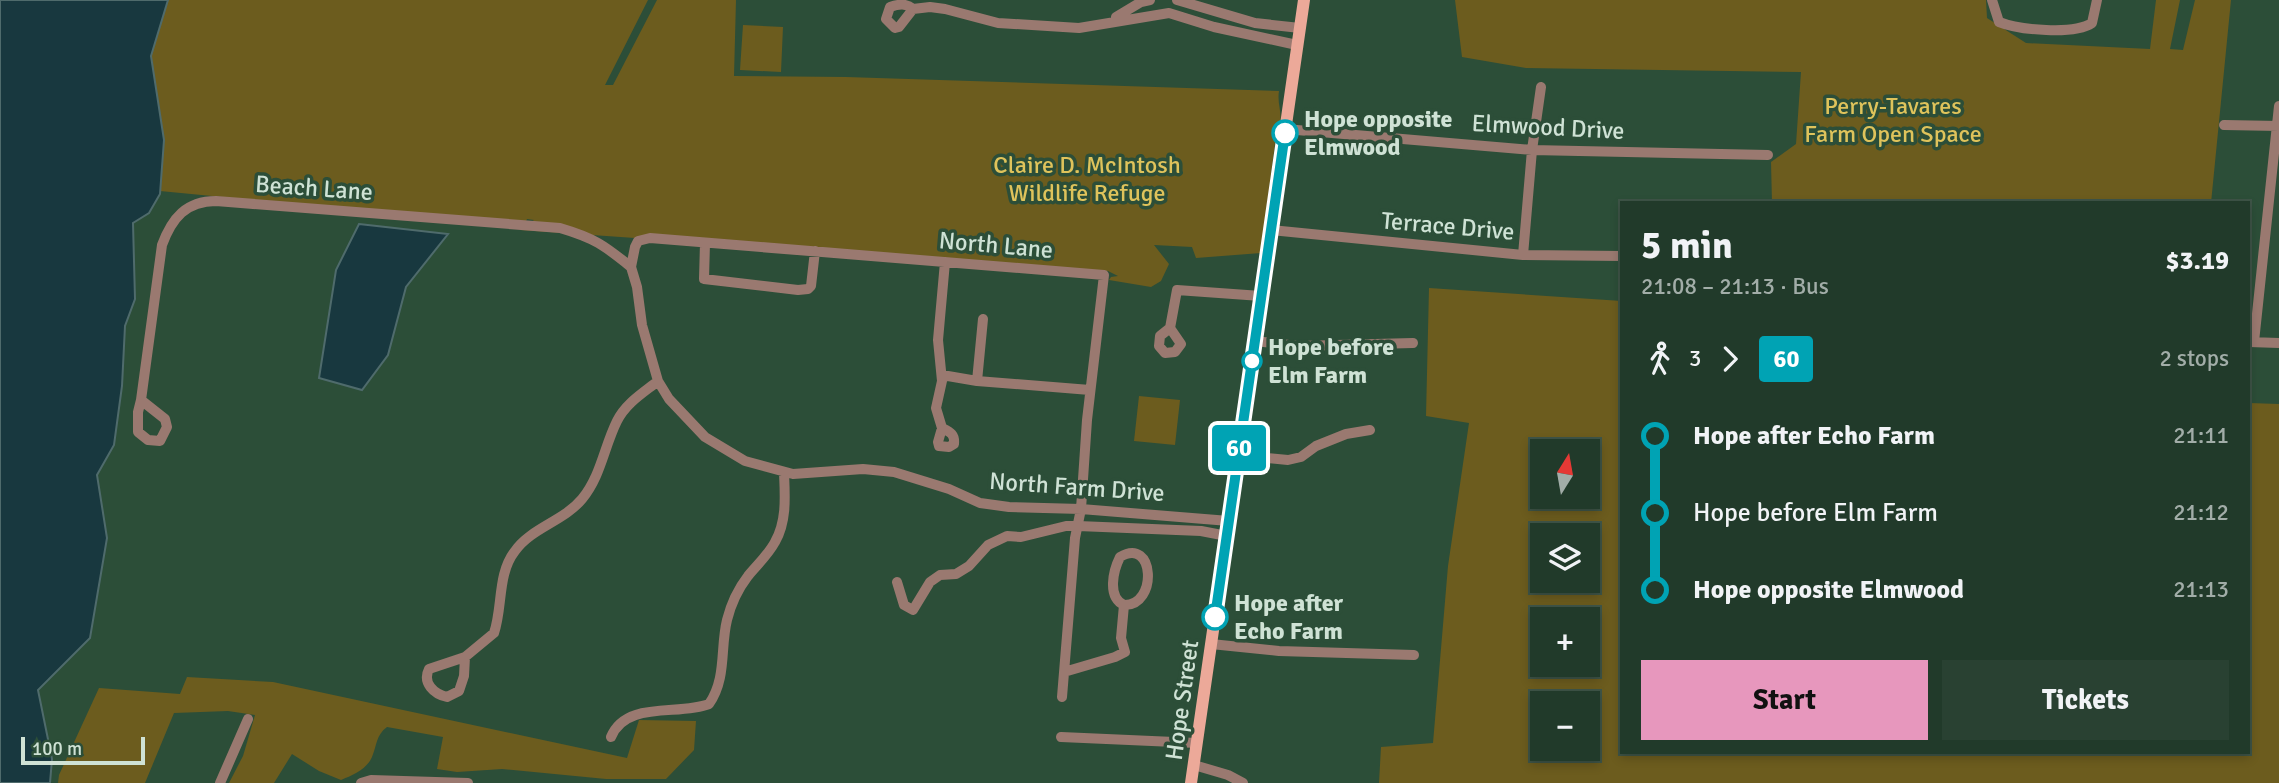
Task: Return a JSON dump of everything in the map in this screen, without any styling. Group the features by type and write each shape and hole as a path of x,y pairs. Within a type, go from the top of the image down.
{"main road":[{"name":"Hope Street","path":"1191,783 1304,0"}],"street":[{"path":"1100,24 1150,0"},
{"path":"1176,14 1177,0 1262,24 1300,28"},
{"path":"1992,0 1998,22 2018,27 2072,30 2092,23 2097,0"},
{"path":"913,9 946,9 998,23 1079,28 1146,15 1176,14 1214,27 1297,45"},
{"path":"1214,27 1216,12"},
{"path":"1259,36 1262,24"},
{"path":"1523,255 1532,150 1541,87"},
{"path":"2279,106 2252,342 2279,343"},
{"path":"2224,125 2278,126"},
{"name":"Elmwood Drive","path":"1285,129 1532,150 1768,155"},
{"name":"Beach Lane","path":"141,400 162,245 172,222 183,210 195,203 216,201 560,228 585,234 631,267"},
{"name":"Terrace Drive","path":"1271,230 1523,255 1620,256"},
{"name":"North Lane","path":"631,267 638,241 650,238 1104,275 1090,390 1081,509 1075,538 1062,697"},
{"path":"705,243 704,279 798,290 811,286 815,251"},
{"path":"942,428 936,412 942,375 938,340 945,262"},
{"name":"North Farm Drive","path":"631,267 637,287 642,325 658,381 669,399 705,437 745,461 784,473 883,470 949,489 980,503 1229,521"},
{"path":"1170,328 1177,290 1261,296"},
{"path":"977,381 983,319"},
{"path":"1255,341 1298,346 1413,343"},
{"path":"942,375 977,381 1090,390"},
{"path":"465,657 464,676 459,691 447,697 438,695 431,689 427,674 429,669 465,657 494,633 505,571 514,551 581,501 601,468 611,434 623,411 629,403 658,381"},
{"path":"1238,455 1288,460 1301,457 1316,446 1346,434 1370,430"},
{"path":"611,737 620,723 634,715 691,709 709,704 721,676 727,620 736,594 768,554 780,531 785,505 784,473"},
{"name":"North Farm Drive","path":"897,582 904,605 911,610 930,582 940,575 956,574 969,566 988,545 1007,536 1021,537 1066,526 1201,531 1227,536"},
{"path":"1136,552 1143,556 1145,562 1146,590 1133,606 1124,605 1118,603 1114,597 1115,566 1120,557 1136,552"},
{"path":"1063,672 1125,652 1121,638 1124,605"},
{"path":"1211,644 1279,651 1414,655"},
{"path":"220,783 248,719"},
{"path":"1061,737 1197,743"},
{"path":"1194,765 1228,775 1243,783"},
{"path":"361,783 371,780 468,783"}],"green space":[{"name":"Claire D. McIntosh Wildlife Refuge","path":"168,0 648,0 605,85 613,85 657,0 736,0 734,76 1279,91 1280,123 1274,125 1273,134 1276,135 1261,253 1196,258 1192,247 1154,245 1169,264 1161,281 1151,287 1109,280 1118,276 1108,271 520,230 534,220 527,219 524,226 160,191 164,140 151,56"},
{"name":"Perry-Tavares Farm Open Space","path":"1455,0 1986,0 1987,18 2026,43 2150,49 2156,0 2180,0 2170,49 2183,50 2195,0 2231,0 2211,201 1772,201 1771,162 1796,144 1801,72 1526,68 1462,57"},
{"path":"743,25 783,27 781,72 740,70"},
{"path":"1429,288 1620,301 1620,754 2250,754 2250,403 2279,404 2279,783 1379,783 1381,747 1433,743 1448,566 1469,423 1426,416"},
{"path":"1139,396 1180,400 1175,445 1134,441"},
{"path":"187,677 273,682 627,758 639,720 696,721 694,750 666,779 606,779 502,769 457,772 437,769 443,737 387,727 379,737 367,765 341,780 319,771 292,754 274,783 229,783 243,756 255,715 228,711 174,713 145,783 58,783 59,775 99,688 180,694"}],"water":[{"path":"0,0 168,0 151,56 164,140 160,194 149,213 133,223 135,299 125,326 122,386 114,445 97,475 107,538 90,638 38,690 52,759 50,783 0,783"},
{"path":"359,224 448,234 406,287 388,355 362,390 319,378 336,270"}],"bus line":[{"name":"60","path":"1215,617 1285,133"}],"place":[{"name":"Hope opposite Elmwood","path":"1285,133"},
{"name":"Hope before Elm Farm","path":"1252,361"},
{"name":"Hope after Echo Farm","path":"1215,617"}]}
